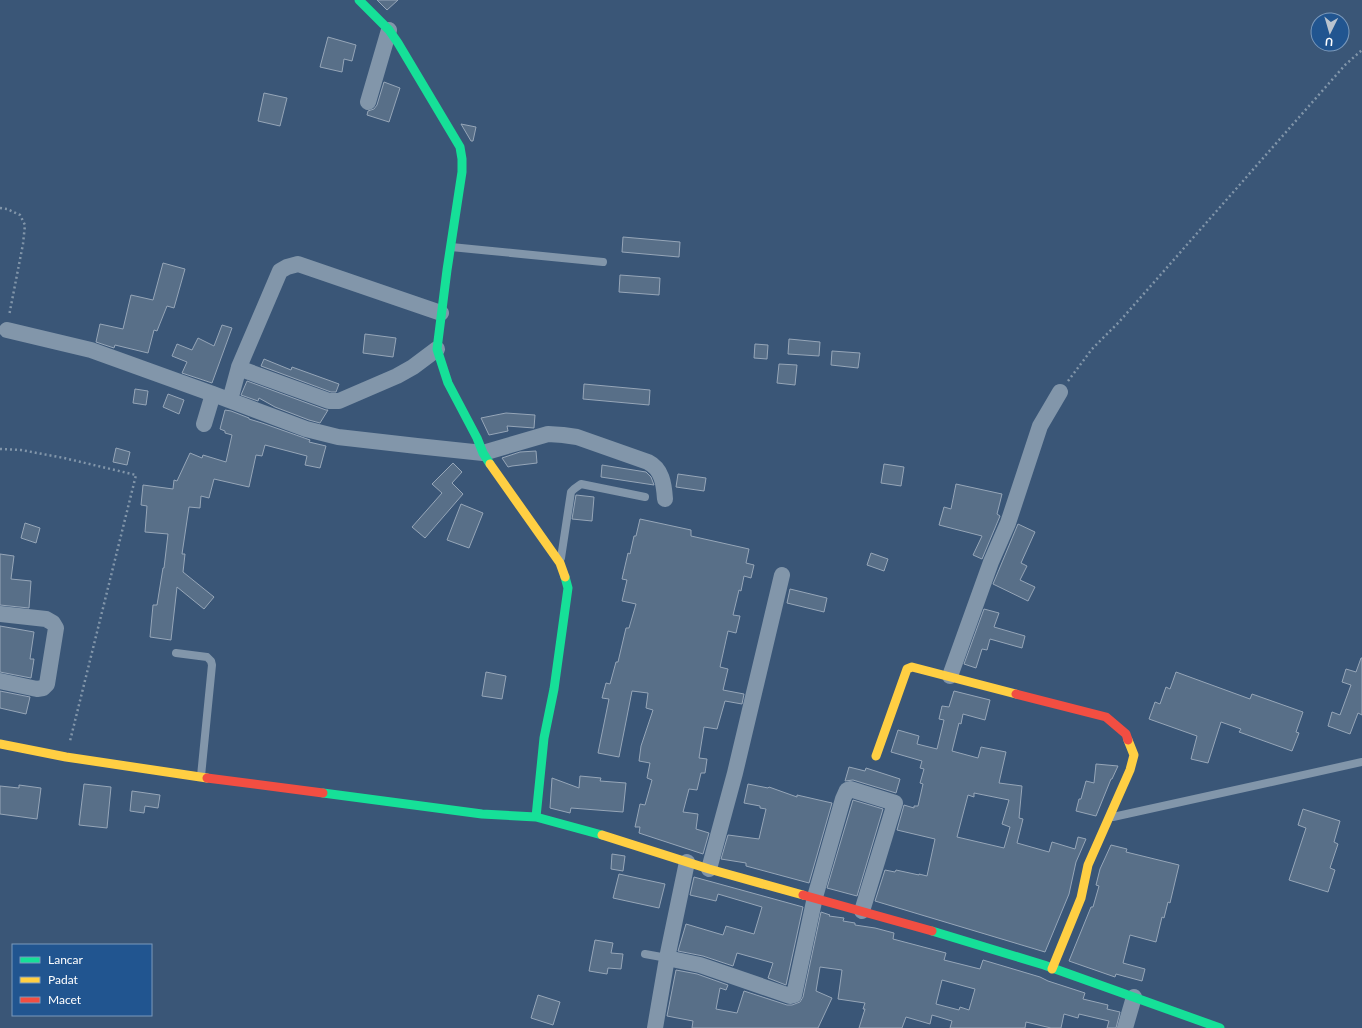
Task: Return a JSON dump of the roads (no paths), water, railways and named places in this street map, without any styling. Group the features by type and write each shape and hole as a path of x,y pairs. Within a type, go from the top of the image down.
{"street":[{"path":"359,0 389,30 398,43 460,147 462,172 437,349 448,383 477,438 483,453 560,563 568,588 554,689 544,738 536,816"},
{"path":"368,102 389,30"},
{"path":"230,400 239,367 280,271 298,264 441,313"},
{"path":"7,330 91,350 306,429 338,437 483,453 548,434 577,437 656,466 660,472 665,490 665,499"},
{"path":"239,367 329,401 339,401 397,376 413,367 437,349"},
{"path":"950,676 989,569 1008,523 1040,426 1060,392"},
{"path":"204,424 213,394"},
{"path":"709,869 735,773 782,575"},
{"path":"0,614 46,619 53,623 56,628 47,684 43,688 37,689 0,681"},
{"path":"876,756 907,669 912,667 1106,717 1126,734 1134,755 1130,770 1088,865 1081,898 1052,969"},
{"path":"0,744 66,757 201,777 482,814 536,816 618,839 709,869 862,910 1044,965 1220,1028"},
{"path":"667,958 700,965 790,996 794,995 815,897 843,799 847,790 850,789 896,803 862,910"},
{"path":"656,1028 667,958 687,862"},
{"path":"1125,1028 1134,997"}],"lane":[{"path":"451,247 603,262"},
{"path":"560,563 571,492 574,489 581,484 645,497"},
{"path":"176,653 207,657 211,661 212,665 201,777"},
{"path":"1109,818 1362,762"},
{"path":"645,954 667,958"}]}
